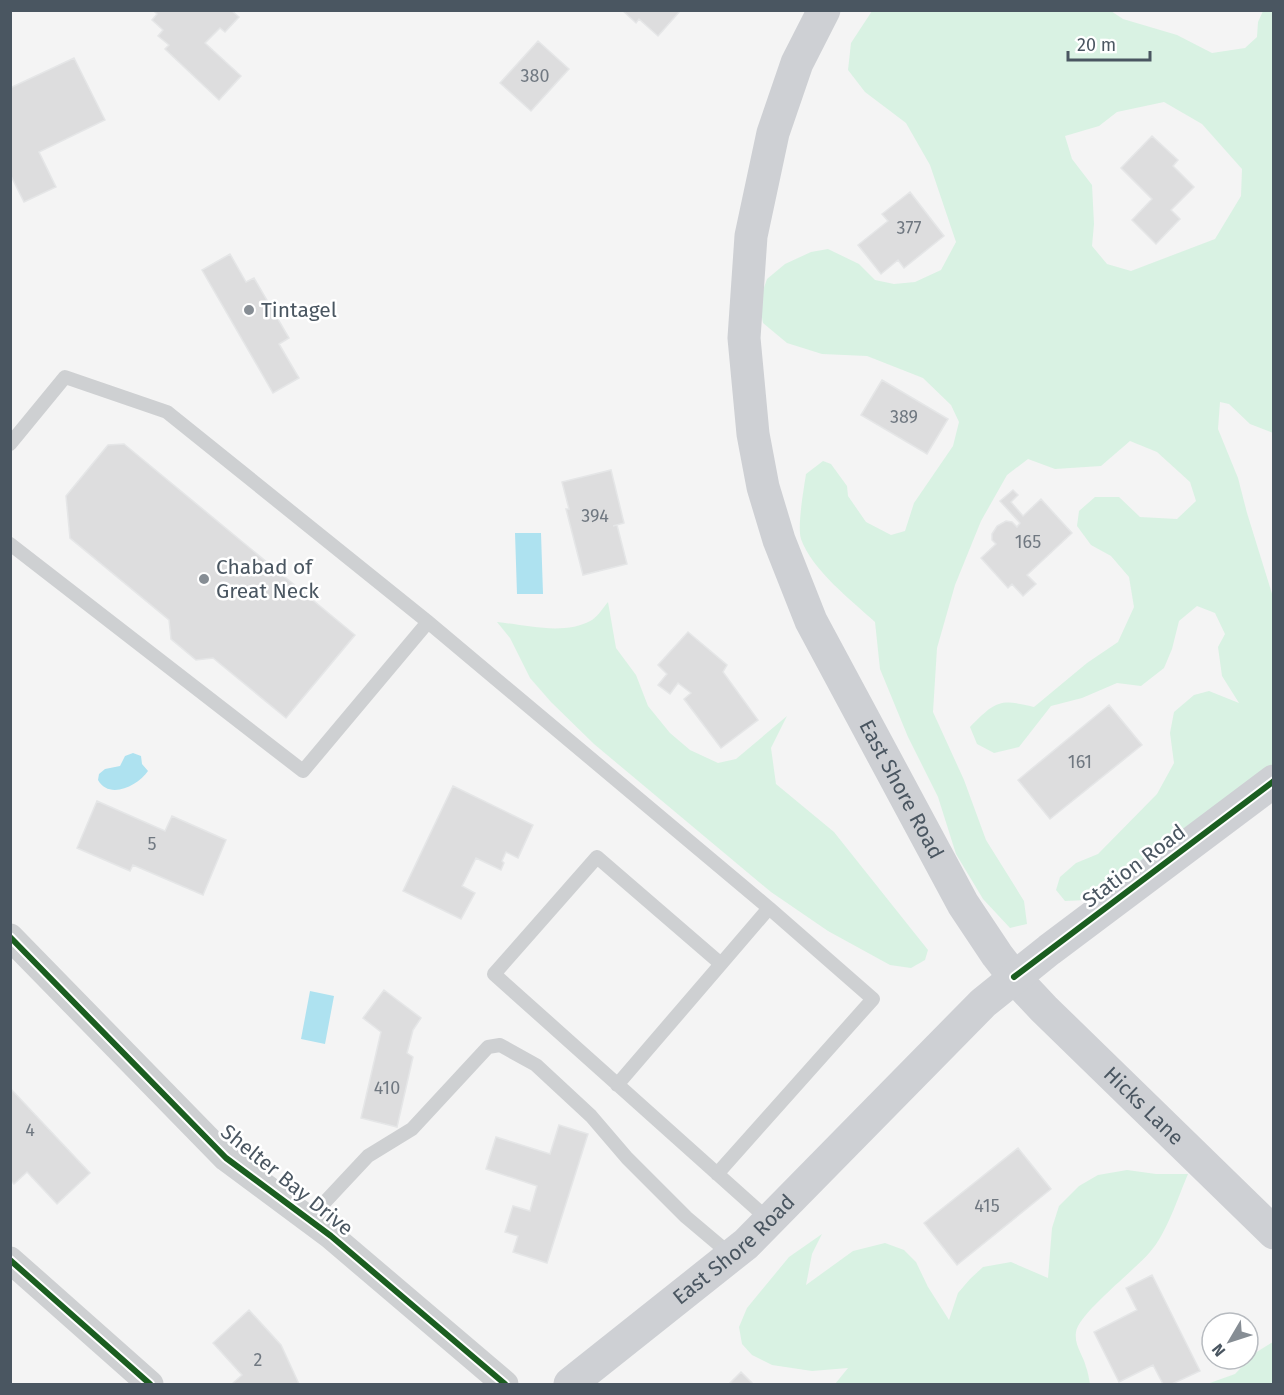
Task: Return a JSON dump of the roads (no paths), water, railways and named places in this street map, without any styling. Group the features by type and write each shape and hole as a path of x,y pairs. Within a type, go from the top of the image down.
{"main road":[{"name":"East Shore Road","path":"570,1384 732,1256 770,1221 983,1003 1014,977 963,904 811,621 779,540 761,476 753,434 744,338 751,236 773,133 798,63 824,10"},
{"name":"Station Road","path":"1014,977 1274,781"},
{"name":"Hicks Lane","path":"1014,977 1274,1233"}],"street":[{"name":"Shelter Bay Drive","path":"10,937 226,1158 331,1236 505,1384"},
{"path":"10,1260 150,1384"}],"lane":[{"path":"10,444 65,377 167,412 429,622 769,908 873,999 717,1174"},
{"path":"10,544 303,771 429,622"},
{"path":"722,964 597,857 494,974 770,1221"},
{"path":"617,1084 769,908"},
{"path":"309,1220 368,1155 412,1130 488,1047 500,1045 536,1065 591,1116 635,1166 686,1217 732,1256"}],"water":[{"path":"515,533 541,533 543,594 517,594"},
{"path":"133,753 141,756 142,764 148,771 143,777 123,789 109,789 103,786 98,780 99,774 105,769 120,766 125,756"},
{"path":"310,991 334,996 325,1044 301,1039"}],"place":[{"name":"Tintagel","path":"249,310"},
{"name":"Chabad of Great Neck","path":"204,579"}]}
